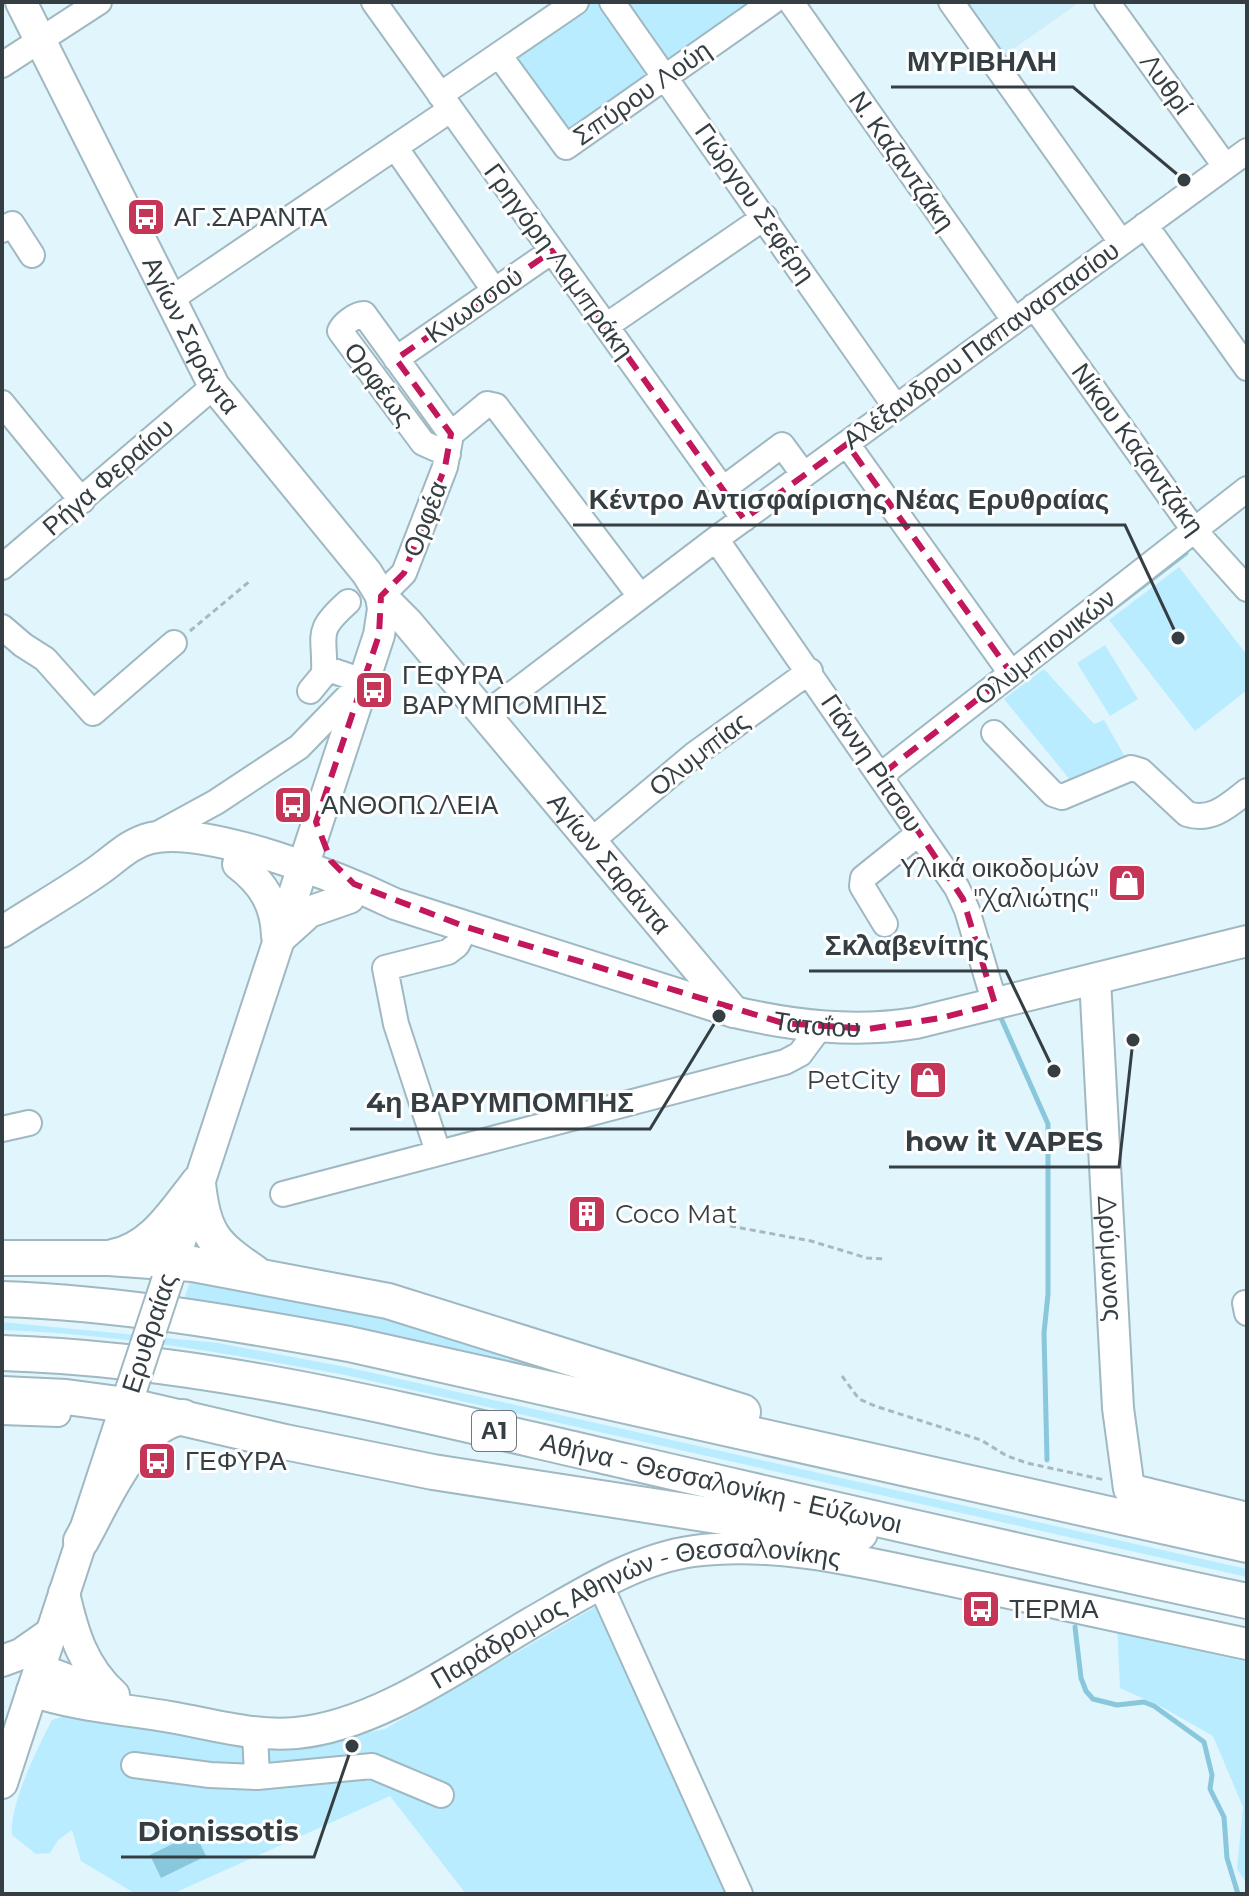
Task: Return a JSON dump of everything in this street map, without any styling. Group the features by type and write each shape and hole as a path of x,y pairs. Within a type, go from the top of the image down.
{"highway":[{"path":"2,1258 109,1258 127,1254 147,1242 198,1183"},
{"path":"198,1183 203,1222 230,1256 259,1276"},
{"path":"109,1258 170,1272 259,1276 388,1301 907,1462 941,1477"},
{"name":"Αθήνα - Θεσσαλονίκη - Εύζωνοι","path":"2,1299 220,1320 349,1344 1247,1545"},
{"name":"Αθήνα - Θεσσαλονίκη - Εύζωνοι","path":"2,1353 213,1373 340,1397 980,1544 1247,1601"},
{"path":"2,1394 62,1405 129,1396 195,1420 433,1472 795,1528 980,1544"},
{"path":"81,1541 140,1442 163,1422 195,1420"}],"main road":[{"name":"Αγίων Σαράντα","path":"21,2 214,386 367,573 381,596 407,622 734,1012"},
{"name":"Ερυθραίας","path":"2,1783 27,1686 51,1633 382,622 381,596"},
{"path":"277,940 309,912 352,891 331,861 316,822"},
{"name":"Ερυθραίας","path":"2,932 132,846 150,838 180,836 210,841 299,875"},
{"name":"Ερυθραίας","path":"102,868 126,858 175,852 299,875"},
{"path":"238,864 264,889 277,922 277,940"},
{"name":"Τατοΐου","path":"299,875 734,1012 783,1023 820,1027 868,1029 941,1018 1247,941"},
{"name":"Δρύμωνος","path":"1095,979 1118,1408 1129,1486"},
{"path":"1129,1486 1247,1518"},
{"name":"Παράδρομος Αθηνών - Θεσσαλονίκης","path":"2,1669 27,1686 93,1707 255,1732 295,1734 359,1719 600,1584 658,1559 694,1551 746,1549 790,1552 897,1570 1247,1644"},
{"path":"64,1593 85,1662 119,1699"},
{"path":"2,1661 21,1654 51,1633"},
{"name":"Παράδρομος Αθηνών - Θεσσαλονίκης","path":"27,1686 119,1699 169,1717"}],"street":[{"path":"2,65 99,2"},
{"name":"Γρηγόρη Λαμπράκη","path":"374,2 744,519"},
{"path":"171,299 395,147 499,55 576,2"},
{"name":"Γιώργου Σεφέρη","path":"612,2 895,406"},
{"name":"Σπύρου Λούη","path":"499,55 566,147 772,2"},
{"name":"Ν. Καζαντζάκη","path":"791,2 1014,320"},
{"path":"951,2 1121,242"},
{"name":"Λυθρί","path":"1107,2 1239,163"},
{"path":"395,147 494,290"},
{"name":"Αλέξανδρου Παπαναστασίου","path":"485,715 895,406 1145,225 1239,163"},
{"path":"606,326 765,217"},
{"path":"2,230 12,224 32,255"},
{"path":"1145,225 1247,368"},
{"name":"Κνωσσού","path":"379,384 399,363 494,290 552,251"},
{"name":"Νίκου Καζαντζάκη","path":"1034,306 1194,530 1247,589"},
{"name":"Ορφέως","path":"359,314 364,314 399,363 449,444 423,443 340,331 341,327 359,314"},
{"name":"Ρήγα Φεραίου","path":"2,567 214,386"},
{"path":"2,403 82,501"},
{"path":"449,444 487,404 496,406 640,596"},
{"name":"Ορφέα","path":"381,596 404,573 445,467 449,444"},
{"path":"847,444 1011,673"},
{"path":"723,489 782,445 804,475"},
{"name":"Ολυμπιονικών","path":"881,775 1247,489"},
{"name":"Γιάννη Ρίτσου","path":"716,539 810,671 963,899 995,1004"},
{"path":"310,691 324,674 321,641 324,629 328,620 348,602"},
{"path":"2,627 45,659 93,713 174,643"},
{"path":"325,668 363,681"},
{"name":"Ολυμπίας","path":"591,841 695,754 810,671"},
{"name":"Ερυθραίας","path":"150,838 216,802 299,747 363,681"},
{"path":"994,733 1053,794 1062,797 1131,768 1141,771 1187,814 1195,817 1210,817 1247,791"},
{"path":"885,924 862,882 870,871 919,833"},
{"path":"438,1152 396,1024 385,968 448,952 457,945 466,927"},
{"path":"283,1194 785,1062 800,1054 820,1027"},
{"path":"2,1129 29,1123"},
{"path":"2,1412 62,1405"},
{"path":"600,1584 740,1894"},
{"path":"255,1732 257,1777"},
{"path":"134,1765 210,1775 257,1777 372,1766 441,1795"}],"path":[{"path":"174,643 250,581"},
{"path":"730,1226 802,1239 857,1256 885,1259"},
{"path":"842,1376 851,1391 867,1403 981,1440 1007,1456 1027,1463 1129,1486"}],"highlighted area":[{"path":"552,251 744,519 847,444 1011,673 881,775 963,899 995,1004 941,1018 868,1029 783,1023 466,927 354,884 331,861 316,822 379,635 381,596 404,573 445,467 451,434 396,359"}],"shaded area":[{"path":"586,2 599,2 653,77 566,137 506,58"},
{"path":"626,2 760,2 672,64"},
{"path":"957,2 1080,2 998,60"},
{"path":"1179,567 1247,655 1247,690 1195,731 1109,620"},
{"path":"1105,645 1138,699 1110,716 1077,663"},
{"path":"1044,669 1094,724 1104,720 1127,760 1071,781 1004,699"},
{"path":"191,1278 303,1294 712,1413 182,1306"},
{"path":"2,1322 218,1343 346,1367 1247,1569 1247,1577 345,1375 132,1340 2,1330"},
{"path":"600,1604 732,1894 466,1894 390,1796 172,1894 136,1894 81,1861 72,1830 58,1840 50,1853 36,1854 12,1835 20,1793 52,1720 81,1711 319,1743 385,1729"},
{"path":"1117,1624 1247,1651 1247,1884 1237,1869 1243,1807 1213,1736 1120,1688"},
{"path":"195,1833 206,1856 161,1878 150,1855"}],"waterway":[{"path":"1054,654 1186,553"},
{"path":"1001,1018 1048,1124 1048,1294 1044,1333 1047,1460"},
{"path":"1075,1627 1081,1678 1093,1699 1117,1705 1144,1702 1204,1742 1212,1775 1210,1789 1224,1817 1227,1858 1238,1894"}],"place":[{"name":"ΜΥΡΙΒΗΛΗ","path":"1184,180"},
{"name":"ΑΓ.ΣΑΡΑΝΤΑ","path":"146,217"},
{"name":"Κέντρο Αντισφαίρισης Νέας Ερυθραίας","path":"1178,638"},
{"name":"ΓΕΦΥΡΑ ΒΑΡΥΜΠΟΜΠΗΣ","path":"374,690"},
{"name":"ΑΝΘΟΠΩΛΕΙΑ","path":"293,805"},
{"name":"Υλικά οικοδομών \"Χαλιώτης\"","path":"1127,883"},
{"name":"4η ΒΑΡΥΜΠΟΜΠΗΣ","path":"719,1016"},
{"name":"how it VAPES","path":"1133,1040"},
{"name":"Σκλαβενίτης","path":"1054,1071"},
{"name":"PetCity","path":"928,1080"},
{"name":"Coco Mat","path":"587,1214"},
{"name":"ΓΕΦΥΡΑ","path":"157,1461"},
{"name":"ΤΕΡΜΑ","path":"981,1609"},
{"name":"Dionissotis","path":"352,1746"}]}
